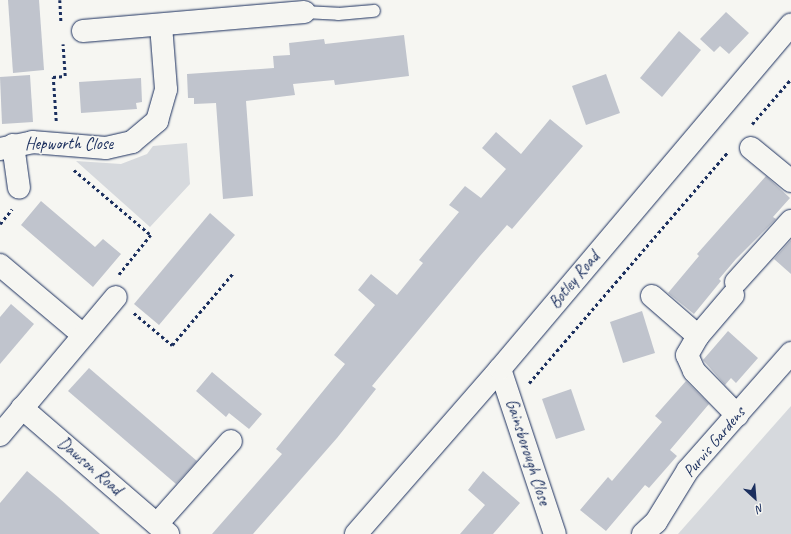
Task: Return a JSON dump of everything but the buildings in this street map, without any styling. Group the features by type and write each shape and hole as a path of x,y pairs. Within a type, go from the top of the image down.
{"street":[{"path":"83,31 304,12"},
{"name":"Hepworth Close","path":"19,188 7,147 32,142 106,148 132,142 157,121 166,89 161,25"},
{"name":"Botley Road","path":"356,534 500,369 791,25"},
{"path":"751,138 791,181"},
{"path":"737,415 688,364 687,355 698,336 791,221"},
{"path":"0,265 83,335"},
{"path":"652,296 698,336"},
{"path":"0,435 83,335 116,298"},
{"name":"Purvis Gardens","path":"643,534 656,522 688,470 791,352"},
{"name":"Gainsborough Close","path":"500,369 555,534"},
{"name":"Dawson Road","path":"22,408 163,529 231,441"}],"lane":[{"path":"304,12 338,14 374,11"}],"path":[{"path":"60,0 61,23"},
{"path":"62,38 65,76 53,77 58,156 151,235 107,290 172,345 233,274"},
{"path":"751,138 791,79"},
{"path":"512,403 729,151"}],"shaded area":[{"path":"187,143 190,184 150,227 76,161 121,164 147,154 153,146"},
{"path":"791,406 791,534 678,534"}]}
